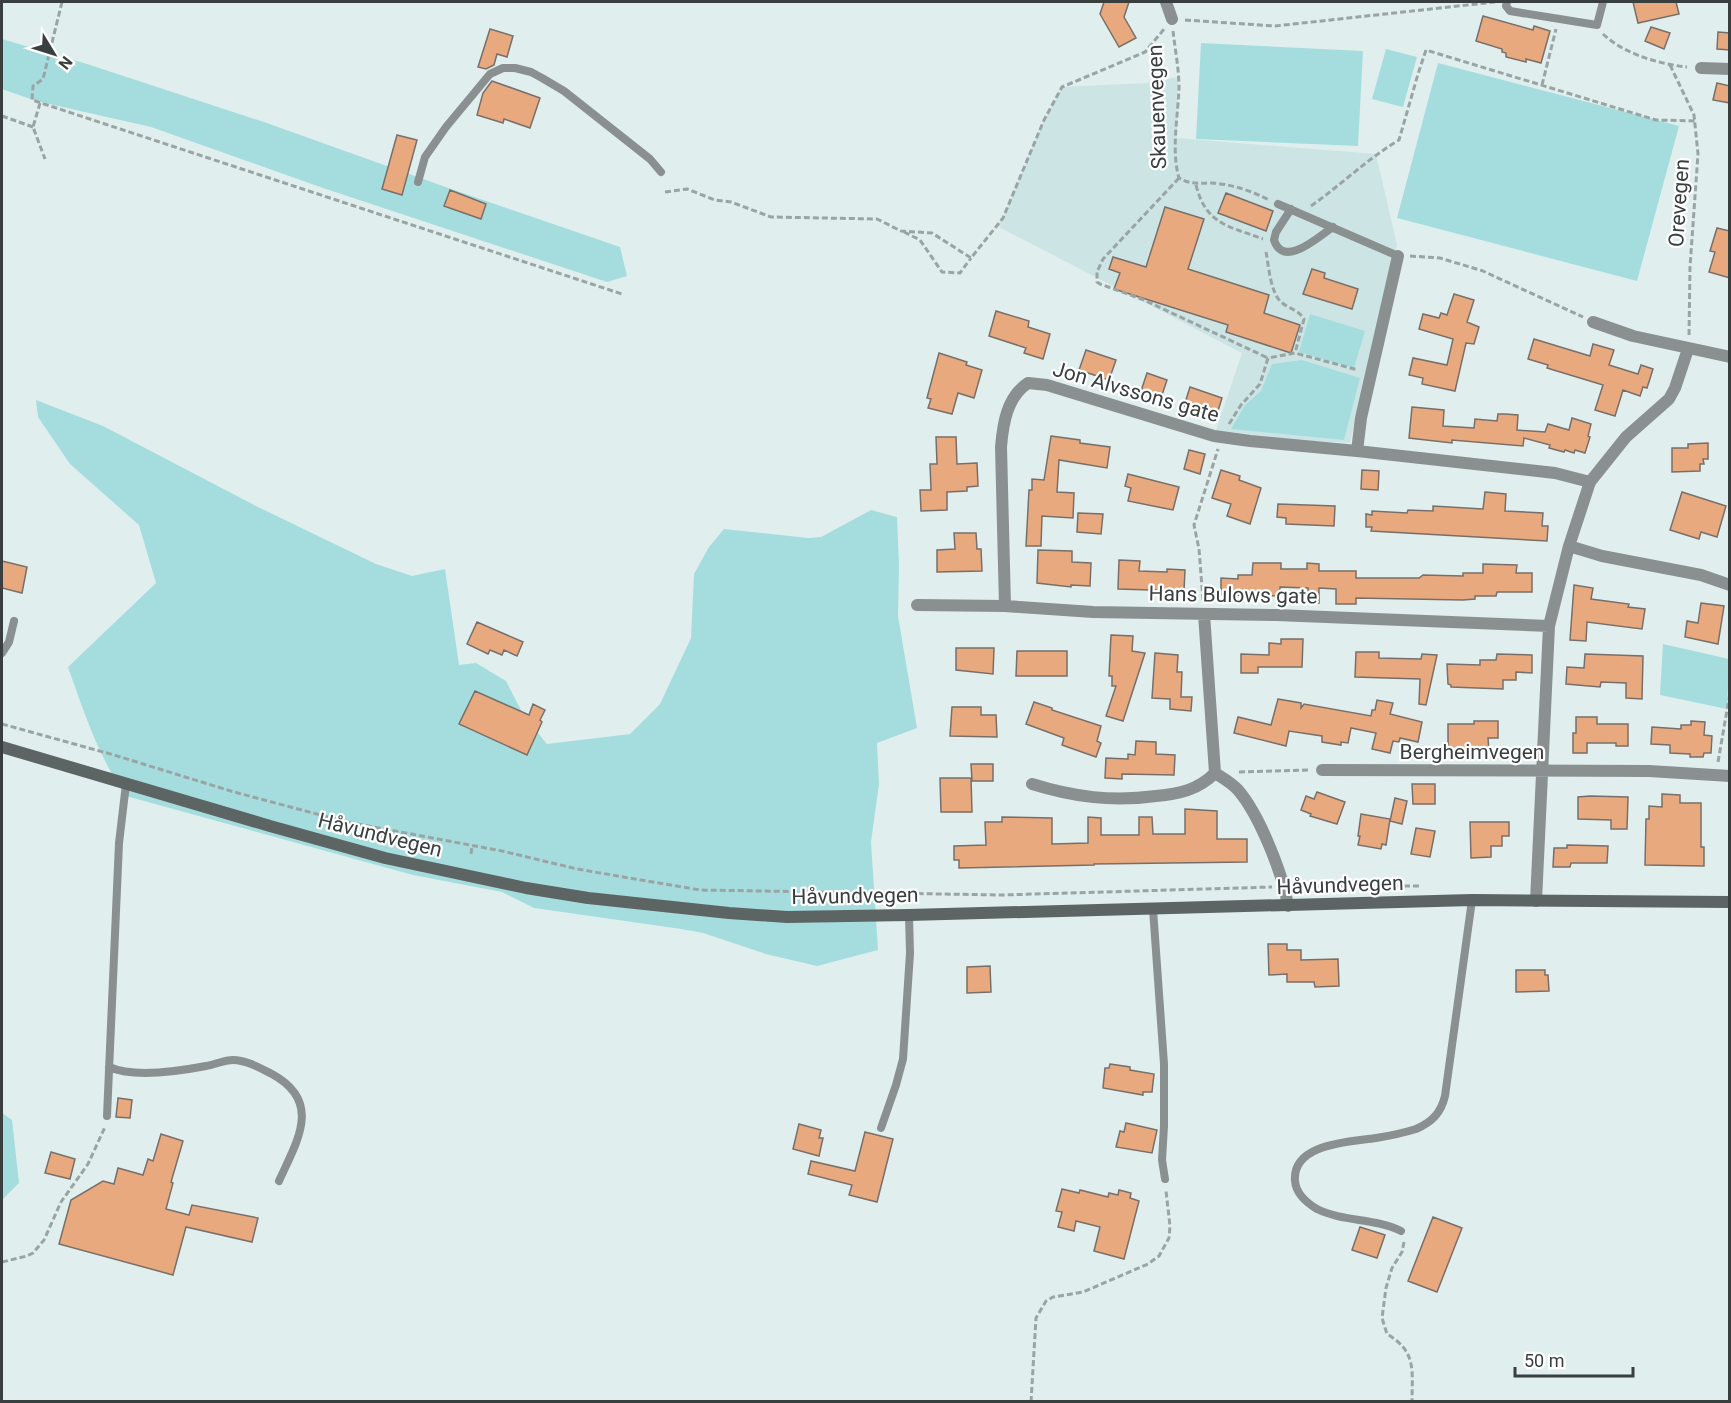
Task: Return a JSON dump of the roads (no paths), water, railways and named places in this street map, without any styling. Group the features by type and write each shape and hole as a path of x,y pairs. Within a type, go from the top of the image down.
{"main road":[{"name":"Håvundvegen","path":"2,747 385,858 526,888 588,898 729,913 787,917 909,915 1472,900 1730,902"}],"street":[{"name":"Skauenvegen","path":"1166,2 1172,19"},
{"path":"1701,68 1730,69"},
{"path":"1357,451 1361,418 1398,256"},
{"path":"1593,322 1624,334 1730,357"},
{"path":"1536,900 1549,626 1569,546 1590,482 1626,437 1669,399 1689,349"},
{"name":"Jon Alvssons gate","path":"1005,606 1000,447 1003,424 1018,390 1028,383 1047,385 1214,436 1556,473 1590,482"},
{"path":"1569,546 1602,556 1701,575 1730,585"},
{"name":"Hans Bulows gate","path":"917,605 1005,606 1093,612 1276,615 1549,626"},
{"path":"1032,784 1081,797 1129,800 1189,791 1206,782 1215,773 1204,614"},
{"name":"Bergheimvegen","path":"1322,770 1649,771 1730,776"},
{"path":"1215,773 1238,790 1247,803 1285,886 1288,906"}],"lane":[{"path":"1507,2 1506,6 1510,11 1597,25 1603,2"},
{"path":"418,182 425,157 446,127 489,74 503,68 531,72 564,91 650,159 661,172"},
{"path":"1278,204 1398,256"},
{"path":"1296,211 1276,232 1274,240 1279,250 1289,254 1333,227"},
{"path":"2,653 9,642 14,621"},
{"path":"107,1116 119,843 126,784"},
{"path":"1401,1231 1376,1222 1332,1214 1312,1206 1296,1187 1296,1171 1304,1158 1324,1146 1416,1129 1427,1124 1439,1113 1445,1096 1472,900"},
{"path":"1153,909 1164,1064 1162,1160 1165,1179"},
{"path":"881,1128 903,1059 910,953 909,915"},
{"path":"109,1066 144,1073 190,1069 232,1060 252,1064 280,1079 292,1089 301,1104 303,1114 300,1133 279,1181"}]}
